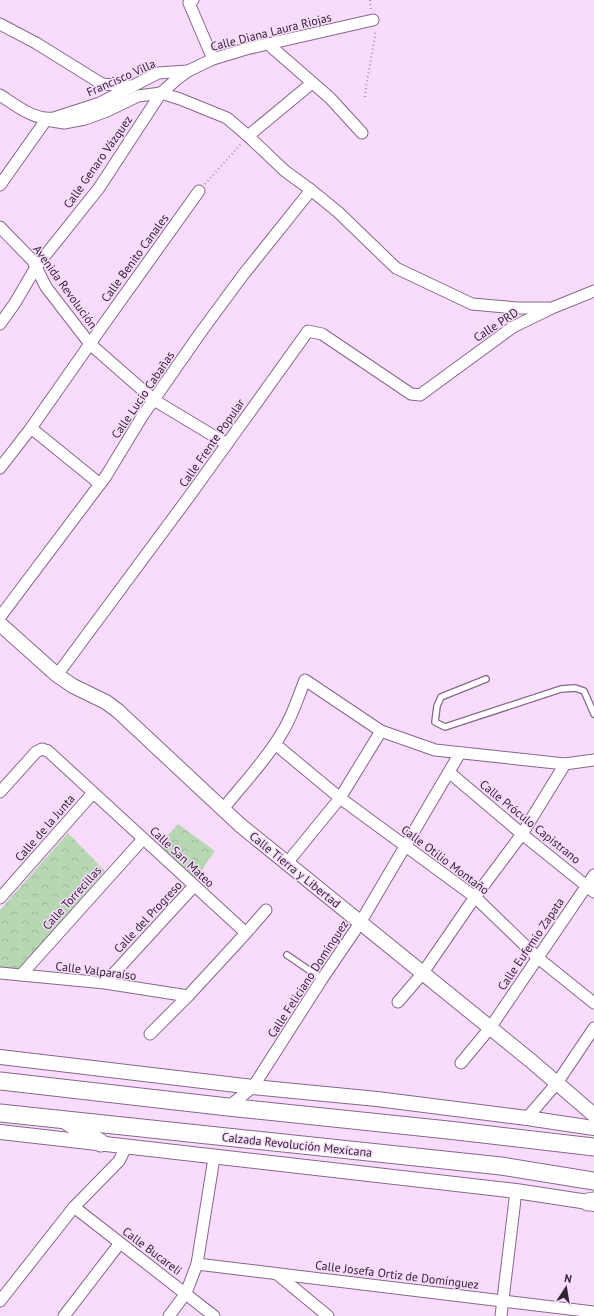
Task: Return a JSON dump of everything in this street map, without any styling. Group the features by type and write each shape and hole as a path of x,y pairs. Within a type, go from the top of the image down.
{"main road":[{"path":"0,1081 594,1147"},
{"name":"Calzada Revolución Mexicana","path":"0,1113 501,1166 594,1181"},
{"path":"63,1120 102,1143"}],"street":[{"path":"193,0 189,2 213,59"},
{"name":"Calle Diana Laura Riojas","path":"161,93 188,71 213,59 268,44 373,20"},
{"path":"0,24 36,43 102,84 132,86"},
{"path":"268,44 330,98 362,133"},
{"name":"Francisco Villa","path":"46,120 100,103 158,73 188,71"},
{"path":"248,136 312,83"},
{"path":"0,95 25,111 46,120 64,123 85,119 107,111 138,96 161,93 180,99 227,118 285,171 338,212 396,268 472,304 517,308 552,308"},
{"name":"Calle Genaro Vázquez","path":"0,324 15,303 36,267 99,188 161,93"},
{"path":"0,186 46,120"},
{"name":"Calle Lucio Cabañas","path":"0,618 100,484 154,400 242,275 311,190"},
{"name":"Calle Benito Canales","path":"0,468 31,428 199,191"},
{"name":"Avenida Revolución","path":"0,227 32,261 46,287 90,344 154,400 227,444"},
{"name":"Calle PRD","path":"420,395 512,327 552,308 594,291"},
{"name":"Calle Frente Popular","path":"57,675 192,494 308,331 322,334 411,394 420,395"},
{"path":"31,428 100,484"},
{"name":"Calle Tierra y Libertad","path":"0,624 57,675 73,686 100,699 118,711 240,825 490,1028 594,1115"},
{"path":"223,809 275,744 290,718 304,680 381,731 435,750 566,764 594,760"},
{"path":"287,863 340,798 381,731"},
{"name":"Calle Otilio Montaño","path":"275,744 340,798 474,897 538,958 594,1003"},
{"name":"Calle San Mateo","path":"0,792 36,752 42,749 48,752 246,933"},
{"name":"Calle Feliciano Domínguez","path":"228,1107 253,1087 322,979 360,923 450,773 460,753"},
{"path":"398,1002 422,974 474,897 522,834 566,764"},
{"name":"Calle Próculo Capistrano","path":"450,773 590,889"},
{"name":"Calle de la Junta","path":"0,898 93,793"},
{"name":"Calle Torrecillas","path":"21,975 143,839"},
{"name":"Calle Eufemio Zapata","path":"461,1063 490,1028 538,958 590,889 594,875"},
{"name":"Calle del Progreso","path":"105,983 194,886"},
{"path":"150,1034 188,996 266,910"},
{"name":"Calle Valparaíso","path":"0,973 105,983 188,996"},
{"path":"526,1118 557,1083 594,1028"},
{"path":"0,1057 253,1087 377,1099 594,1128"},
{"path":"0,1132 102,1143 214,1158 516,1191 592,1202"},
{"path":"0,1301 74,1207 119,1161 126,1147"},
{"path":"169,1316 186,1293 197,1264 214,1158"},
{"path":"501,1316 516,1191"},
{"name":"Calle Bucareli","path":"74,1207 214,1316"},
{"path":"64,1316 120,1243"},
{"name":"Calle Josefa Ortiz de Domínguez","path":"197,1264 594,1312"},
{"path":"276,1274 328,1316"}],"lane":[{"path":"486,679 441,697 437,706 435,722 445,727 561,689 575,688 584,691 594,714"},
{"path":"287,955 322,979"}],"path":[{"path":"365,97 375,36 373,20"},
{"path":"199,191 248,136"}],"green space":[{"path":"178,824 215,851 194,881 158,846"},
{"path":"68,833 105,871 17,972 0,969 0,910"}]}
